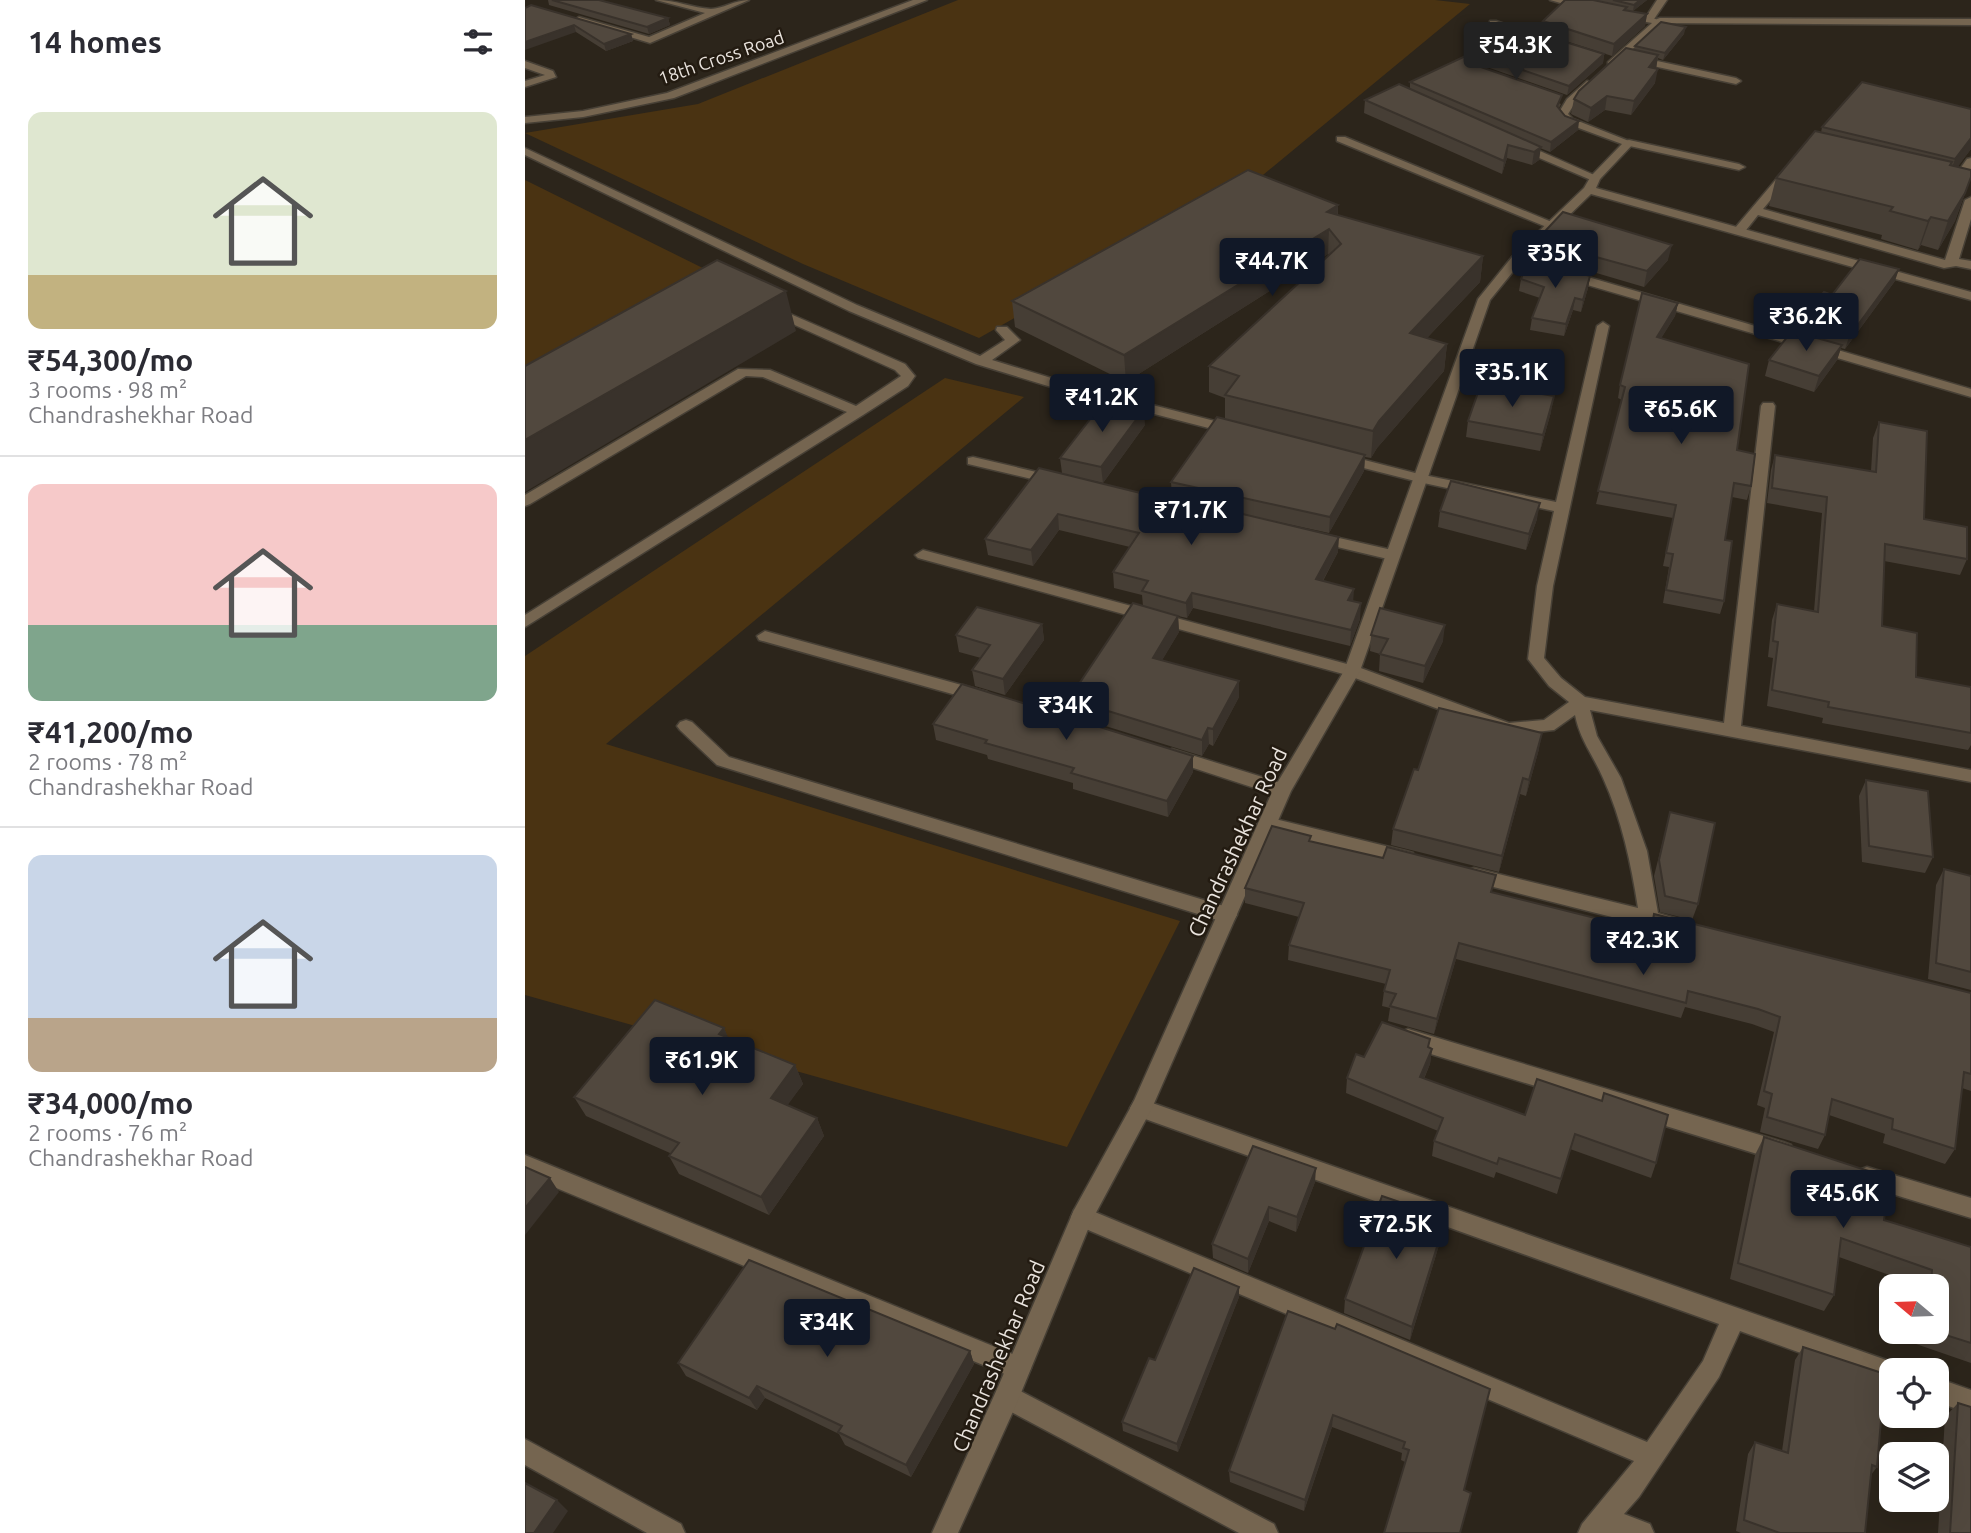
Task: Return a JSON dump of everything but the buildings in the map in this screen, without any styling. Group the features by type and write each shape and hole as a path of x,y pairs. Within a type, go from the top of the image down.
{"street":[{"path":"661,0 713,12"},
{"path":"568,17 650,40 744,0"},
{"name":"18th Cross Road","path":"525,120 583,114 670,96 922,0"},
{"path":"1555,0 1599,10"},
{"path":"1662,0 1654,21 1571,101 1563,114 1569,121 1629,143 1739,167"},
{"path":"1611,12 1654,21 1971,22"},
{"path":"1493,23 1554,42"},
{"path":"525,64 548,73 551,77 525,85"},
{"path":"1609,64 1736,81"},
{"path":"1558,97 1571,101"},
{"path":"1341,139 1553,225"},
{"path":"1506,139 1592,184 1738,232 1971,296"},
{"name":"Chandrashekhar Road","path":"945,1533 1007,1396 1082,1217 1142,1108 1282,790 1352,671 1483,299 1516,260 1553,225 1629,143"},
{"path":"525,151 765,276 784,275 853,308 981,361 1066,387 1249,434"},
{"path":"1935,184 1955,186 1971,161"},
{"path":"1738,232 1797,162"},
{"path":"1755,211 1943,265 1951,264 1968,221 1971,200"},
{"path":"1881,271 1891,250"},
{"path":"1516,260 1971,393"},
{"path":"1951,261 1971,265"},
{"path":"525,622 858,412 903,383 908,376 907,371 757,303"},
{"path":"1603,327 1545,586 1536,659 1555,682 1580,702 1971,776"},
{"path":"981,361 1013,340 1002,330"},
{"path":"525,501 743,372 765,373 858,412"},
{"path":"1066,387 1080,377"},
{"path":"1732,731 1768,406"},
{"path":"1328,454 1419,478 1564,508"},
{"path":"973,461 1067,484"},
{"path":"1297,534 1392,555"},
{"path":"923,555 1352,671 1508,729 1548,726 1580,702"},
{"path":"765,636 999,702"},
{"path":"1580,702 1588,736 1612,778 1638,851 1649,918"},
{"path":"686,726 723,761 1227,915"},
{"path":"1153,750 1282,790"},
{"path":"1267,824 1425,863"},
{"path":"1451,869 1689,928"},
{"path":"1390,1032 1797,1157"},
{"path":"1142,1108 1879,1369"},
{"path":"525,1165 1019,1368"},
{"path":"1850,1172 1971,1208"},
{"path":"1082,1217 1651,1456"},
{"path":"1598,1525 1630,1488 1711,1369 1734,1318"},
{"path":"1949,1394 1971,1402"},
{"path":"1007,1396 1265,1533"},
{"path":"525,1451 672,1533"},
{"path":"1598,1525 1641,1533"}],"shaded area":[{"path":"958,0 1435,0 1470,4 1252,184 979,338 803,264 525,133 698,104"},
{"path":"525,180 729,281 525,388"},
{"path":"945,378 1024,397 606,744 1180,921 1067,1147 525,995 525,656"}]}
